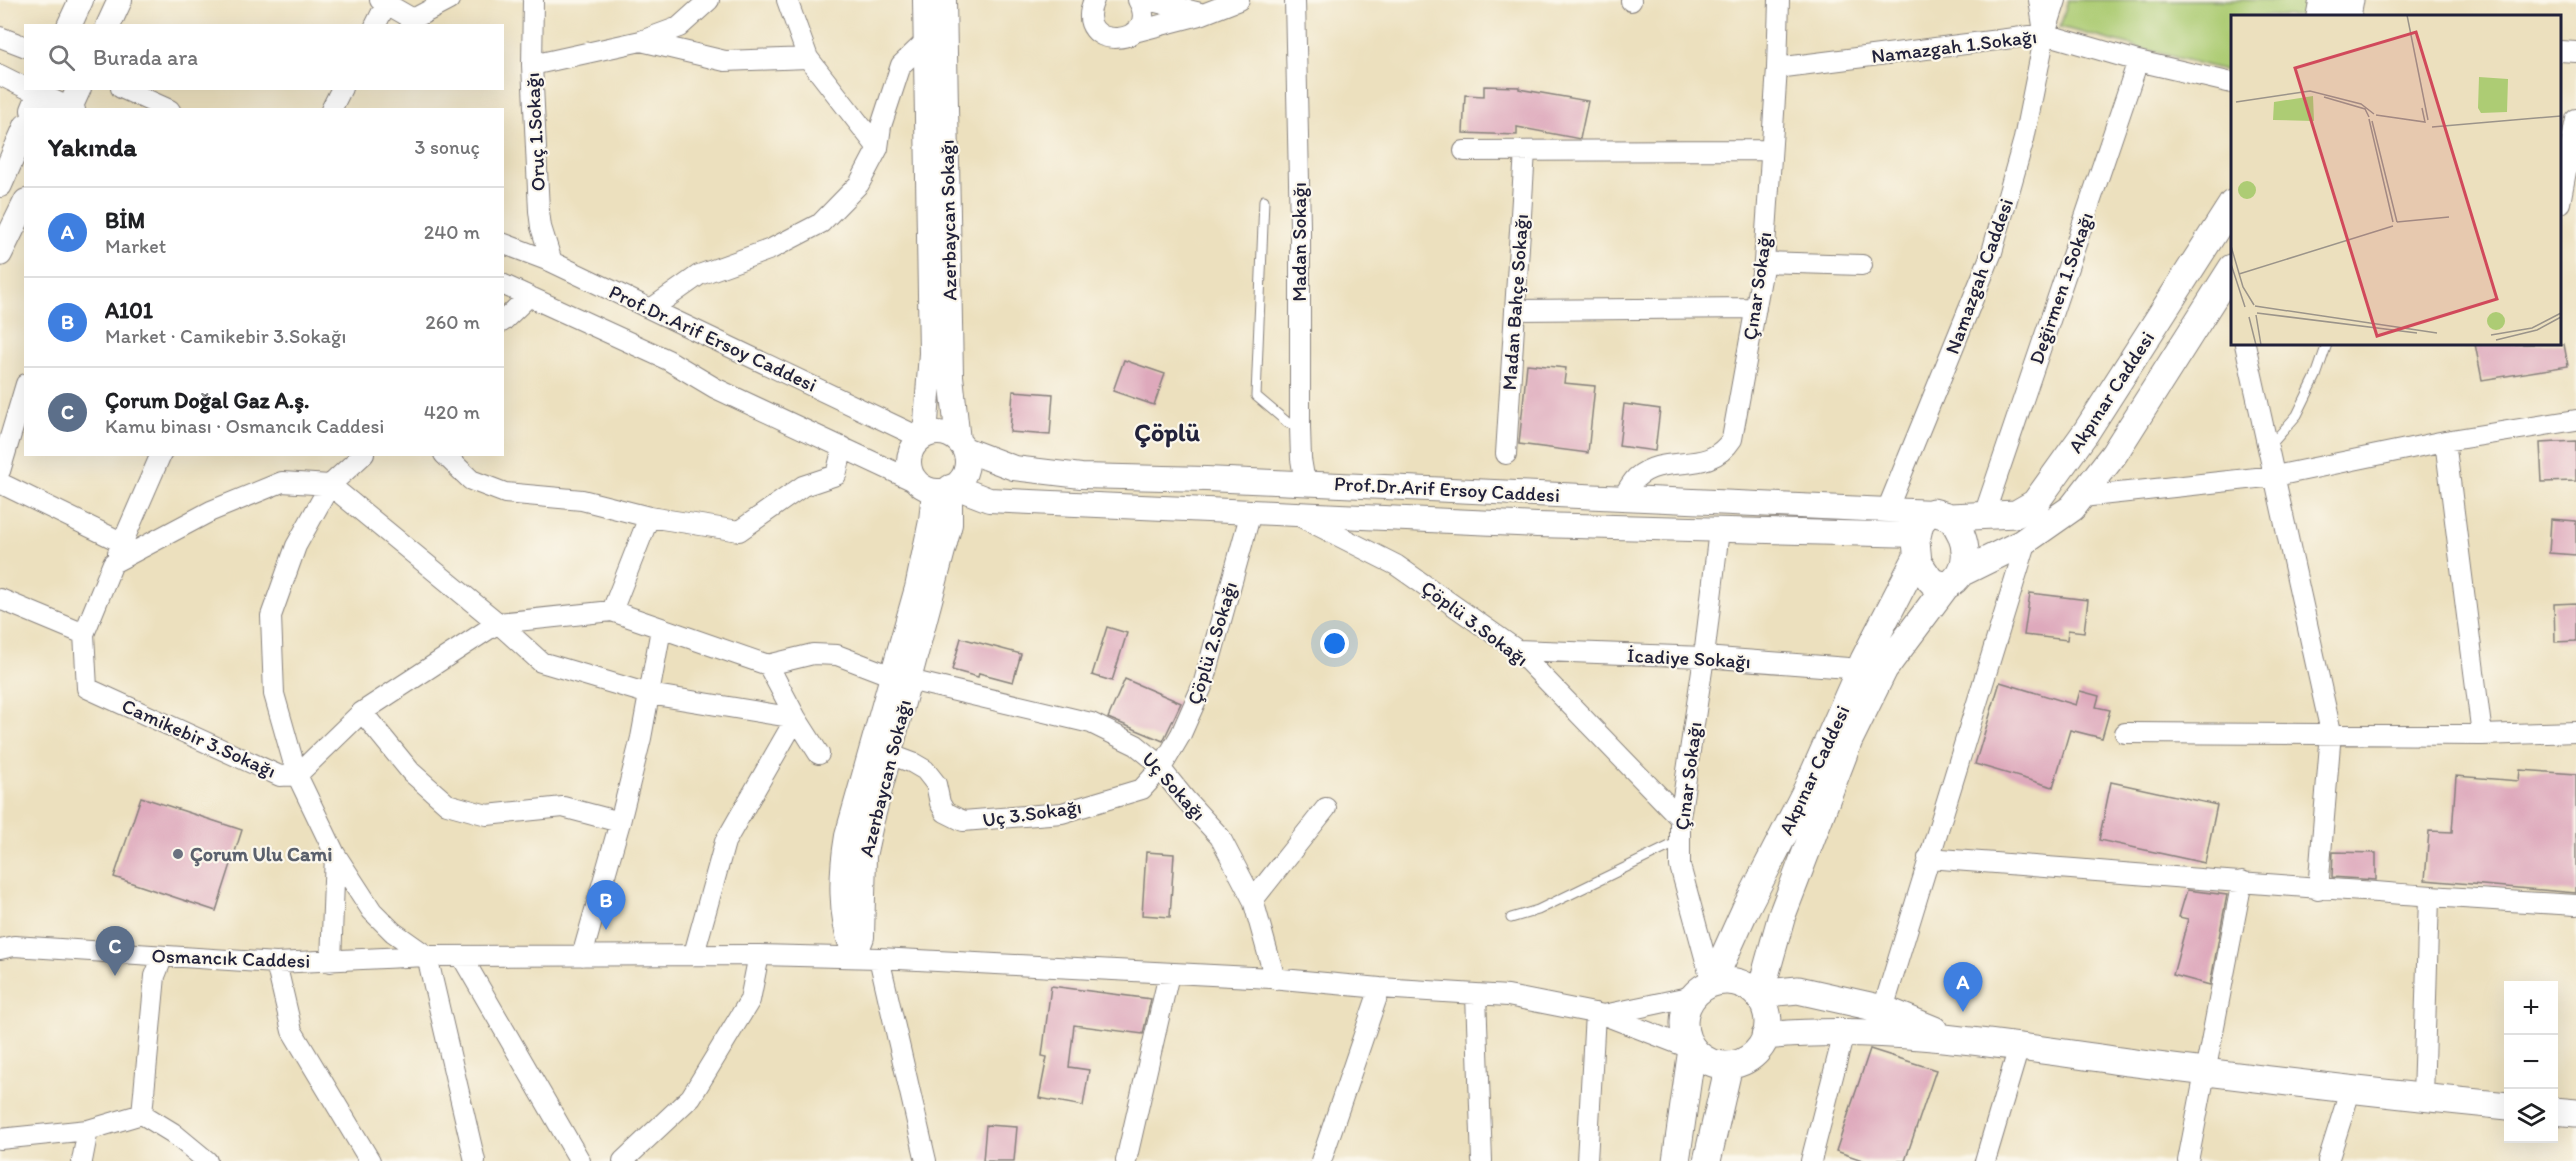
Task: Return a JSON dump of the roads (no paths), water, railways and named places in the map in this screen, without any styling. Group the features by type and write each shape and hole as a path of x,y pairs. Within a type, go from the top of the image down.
{"main road":[{"path":"2320,15 2323,0"},
{"path":"2347,15 2350,0"},
{"name":"Akpınar Caddesi","path":"1941,515 2016,514 2035,503 2086,432 2231,206"},
{"name":"Akpınar Caddesi","path":"1759,997 1782,915 1849,740 1884,669 1954,579 2027,540 2072,508 2082,497 2231,277"},
{"path":"1941,515 1956,524 1965,549 1966,563 1954,579 1931,581 1924,573 1917,546 1920,524 1926,516 1941,515"},
{"name":"Akpınar Caddesi","path":"1702,990 1807,789 1917,546"},
{"path":"1731,981 1744,985 1759,997 1767,1018 1765,1036 1753,1055 1741,1062 1729,1065 1714,1064 1702,1058 1692,1049 1686,1037 1684,1023 1686,1008 1702,990 1731,981"},
{"path":"1759,997 1798,990 1882,1009 1952,1037"},
{"path":"1765,1036 1815,1031 1952,1037 2350,1091 2504,1106"},
{"path":"1676,1161 1692,1049"},
{"path":"1707,1161 1729,1065"},
{"path":"2558,1111 2576,1113"}],"street":[{"path":"70,24 81,0"},
{"path":"109,24 120,0"},
{"path":"376,24 385,1 413,19 449,0"},
{"name":"Oruç 1.Sokağı","path":"533,0 532,65 540,219 552,262"},
{"path":"532,65 641,41 679,27 708,0"},
{"path":"787,0 808,57 878,148"},
{"name":"Azerbaycan Sokağı","path":"923,437 932,353 925,0"},
{"name":"Azerbaycan Sokağı","path":"944,0 951,376 961,445"},
{"path":"1094,0 1091,17 1099,32 1114,39 1123,39 1134,32 1203,14 1239,0"},
{"path":"1134,32 1141,21 1142,12 1138,0"},
{"path":"1148,0 1203,14"},
{"name":"Madan Sokağı","path":"1295,0 1300,227 1300,427 1301,459 1305,483"},
{"name":"Çınar Sokağı","path":"1623,497 1635,478 1645,472 1661,466 1714,458 1725,451 1732,439 1764,262 1777,68 1779,0"},
{"path":"2039,0 2045,34"},
{"name":"Namazgah Caddesi","path":"1887,510 1992,252 2024,139 2045,34 2056,0"},
{"name":"Namazgah 1.Sokağı","path":"1777,68 2045,34 2138,61 2231,82"},
{"path":"0,36 24,46"},
{"path":"641,41 725,61 808,57"},
{"path":"651,309 699,275 771,249 821,223 859,184 878,148 887,105 901,65 926,41"},
{"path":"2561,51 2576,52"},
{"name":"Değirmen 1.Sokağı","path":"1984,515 2138,61"},
{"path":"0,75 24,89"},
{"path":"125,90 166,108"},
{"path":"332,108 341,90"},
{"path":"33,94 73,104"},
{"path":"2561,193 2576,119"},
{"path":"0,185 24,131"},
{"path":"1464,151 1771,150"},
{"name":"Madan Bahçe Sokağı","path":"1506,454 1525,151"},
{"path":"0,254 24,205"},
{"name":"Prof.Dr.Arif Ersoy Caddesi","path":"504,244 552,262 923,437"},
{"path":"1764,262 1862,265"},
{"name":"Prof.Dr.Arif Ersoy Caddesi","path":"504,285 668,360 715,388 843,447 939,486 989,500 1537,525 1719,530 1917,546"},
{"path":"504,320 529,296"},
{"path":"1515,310 1756,308"},
{"path":"2245,345 2331,732 2318,890"},
{"path":"0,471 24,391"},
{"path":"2082,497 2275,476 2445,441 2576,420"},
{"path":"938,432 947,434 961,445 967,462 965,471 939,486 909,463 910,453 923,437 938,432"},
{"path":"2445,441 2482,735"},
{"name":"Prof.Dr.Arif Ersoy Caddesi","path":"961,445 1014,468 1081,476 1623,497 1887,510 1941,515"},
{"path":"446,456 471,480 505,493 582,500 649,517 739,531 803,486 836,475 843,447"},
{"path":"0,599 84,634 160,456"},
{"path":"362,456 330,485 296,546 271,616 274,694 297,775 363,712 498,623 612,611 768,665 796,718 819,754"},
{"path":"113,563 211,511 282,482 330,485 498,623 541,662 649,694 796,718"},
{"path":"0,483 123,543"},
{"name":"Azerbaycan Sokağı","path":"901,678 843,855 844,908 848,939 855,955 862,937 864,856 889,754 901,678 939,486"},
{"name":"Çöplü 2.Sokağı","path":"1161,768 1181,734 1204,682 1251,512"},
{"name":"Çöplü 3.Sokağı","path":"1294,514 1345,537 1396,565 1517,650 1680,818"},
{"path":"612,611 649,517"},
{"name":"Çınar Sokağı","path":"1702,990 1680,866 1680,818 1704,657 1719,530"},
{"path":"1882,1009 2027,540"},
{"path":"582,956 641,738 661,629"},
{"name":"Camikebir 3.Sokağı","path":"84,634 87,688 280,776 297,775 335,854 372,911 393,932 427,956"},
{"name":"İcadiye Sokağı","path":"1517,650 1704,657 1860,669"},
{"name":"Uç Sokağı","path":"768,665 813,654 837,655 901,678 1091,723 1136,745 1161,768 1220,837 1253,900 1275,979"},
{"path":"363,712 411,772 447,804 487,815 563,807 620,822"},
{"path":"694,954 725,842 796,718"},
{"path":"2125,733 2331,732 2482,735 2576,732"},
{"name":"Uç 3.Sokağı","path":"889,754 925,770 936,784 940,803 945,812 963,821 1062,813 1142,789 1161,768"},
{"path":"1253,900 1326,808"},
{"name":"Camikebir 3.Sokağı","path":"331,962 335,854"},
{"path":"1928,858 2242,881 2318,890 2576,905"},
{"path":"2188,1161 2242,881"},
{"path":"2423,1098 2429,897"},
{"name":"Osmancık Caddesi","path":"0,949 14,946 276,963 427,956 694,954 879,958 1275,979 1508,996 1599,1014"},
{"path":"623,1161 691,1097 750,1000 759,955"},
{"path":"142,1114 155,976 163,956"},
{"path":"427,956 475,1161"},
{"path":"462,957 579,1161"},
{"path":"879,958 926,1161"},
{"path":"276,963 292,1031 370,1161"},
{"path":"1126,1161 1169,974"},
{"path":"1321,1161 1380,988"},
{"path":"1599,1014 1702,990"},
{"path":"1476,995 1482,1161"},
{"path":"1599,1014 1692,1049"},
{"path":"1587,1161 1599,1014"},
{"path":"1811,1161 1844,1033"},
{"path":"1985,1161 2019,1047"},
{"path":"2328,1161 2350,1091"},
{"path":"0,1139 88,1130 142,1114 172,1133 207,1161"},
{"path":"82,1161 88,1130"}],"lane":[{"path":"1264,200 1256,396 1288,423 1300,427"},
{"path":"2269,447 2297,415 2316,375 2327,345"},
{"path":"1511,918 1538,910 1680,841"}],"place":[{"name":"Çorum Ulu Cami","path":"178,854"},
{"name":"A101","path":"606,930"},
{"name":"Çorum Doğal Gaz A.ş.","path":"115,976"},
{"name":"BİM","path":"1963,1012"}],"district":[{"name":"Çöplü","path":"1167,432"}]}
